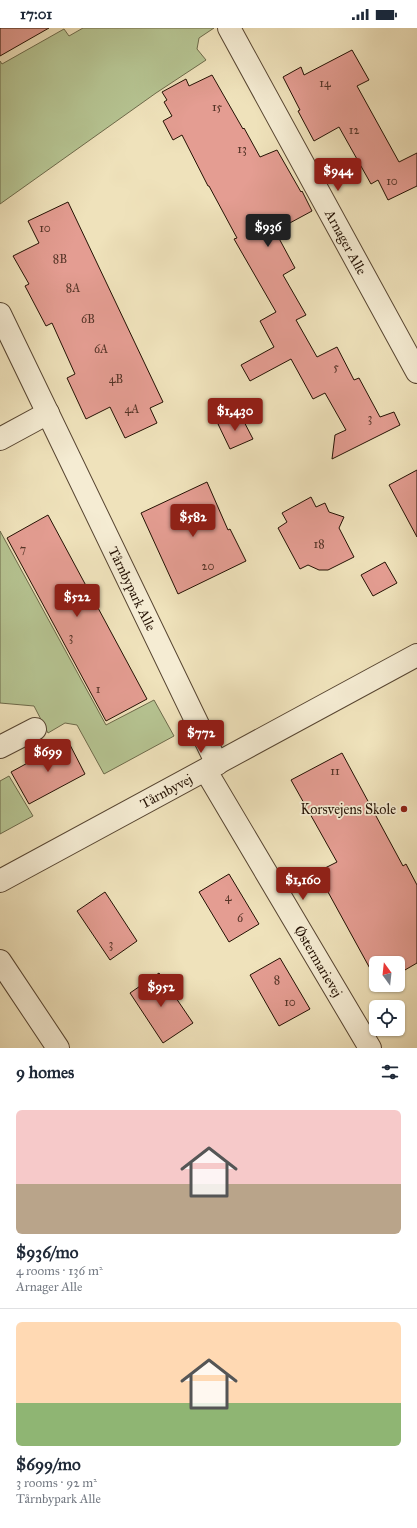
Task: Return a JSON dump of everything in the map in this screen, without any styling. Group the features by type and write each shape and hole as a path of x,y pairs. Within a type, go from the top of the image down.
{"street":[{"name":"Arnager Alle","path":"229,28 417,372"},
{"name":"Tårnbypark Alle","path":"0,314 48,413 212,767"},
{"path":"0,439 48,413"},
{"name":"Tårnbyvej","path":"0,881 417,655"},
{"path":"0,747 35,729"},
{"name":"Østermarievej","path":"212,767 370,1048"},
{"path":"0,961 58,1048"}],"green space":[{"path":"83,28 214,28 199,38 197,49 206,60 156,93 0,204 0,61 2,64 64,29 69,36"},
{"path":"0,531 106,725 154,700 174,736 104,774 77,725 65,723 48,733 34,706 0,703"},
{"path":"9,776 33,816 0,834 0,781"}],"building":[{"path":"0,28 49,28 0,56"},
{"path":"352,50 369,80 357,86 399,162 417,153 417,186 388,200 378,180 371,184 339,127 314,141 298,111 300,110 283,77 301,67 304,75"},
{"path":"212,75 260,157 277,150 301,192 302,191 312,211 275,231 295,268 283,275 306,315 296,320 317,357 337,347 354,380 359,378 380,417 394,412 400,425 332,459 335,435 346,430 325,393 313,399 291,359 250,381 241,365 274,347 260,321 276,312 234,239 237,238 182,135 173,140 163,121 172,116 164,102 167,100 162,92 186,79 189,86"},
{"path":"68,202 163,402 150,408 157,423 125,438 110,407 86,419 67,378 75,374 52,323 46,326 25,286 29,284 13,256 39,243 28,221"},
{"path":"240,414 253,439 230,449 218,424"},
{"path":"417,470 417,537 389,485"},
{"path":"207,482 228,530 230,529 246,561 178,594 141,513"},
{"path":"311,497 316,507 325,503 329,512 344,517 339,528 354,557 328,570 319,570 308,565 300,569 278,528 287,522 282,513"},
{"path":"48,515 147,699 106,721 7,538"},
{"path":"385,562 397,583 373,596 361,575"},
{"path":"68,741 85,774 29,804 11,772"},
{"path":"342,753 403,866 406,864 417,885 417,963 405,970 405,956 369,956 369,967 317,872 337,862 291,780"},
{"path":"229,874 259,924 229,942 199,892"},
{"path":"105,892 137,941 110,960 77,911"},
{"path":"280,958 310,1009 279,1026 250,975"},
{"path":"159,973 193,1023 163,1043 130,993"}],"place":[{"name":"Korsvejens Skole","path":"404,809"}]}
